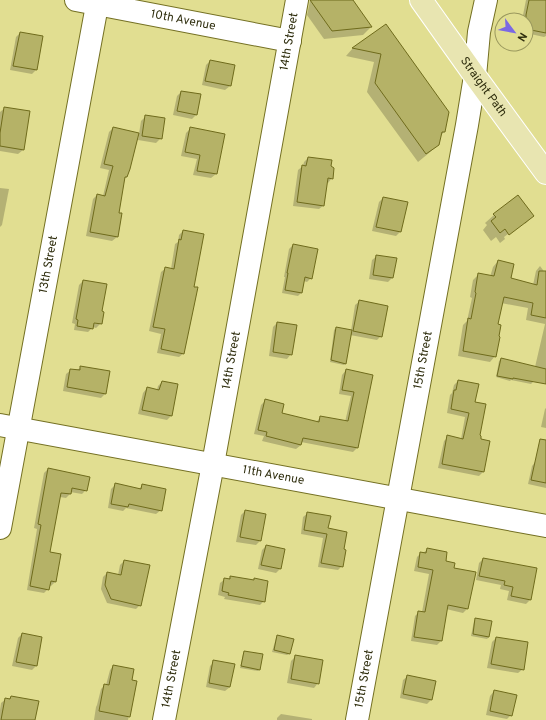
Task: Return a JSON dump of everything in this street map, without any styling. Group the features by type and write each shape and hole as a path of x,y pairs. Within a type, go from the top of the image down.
{"main road":[{"name":"Straight Path","path":"421,0 474,76 546,173"}],"street":[{"name":"14th Street","path":"164,720 213,464 298,0"},
{"name":"15th Street","path":"357,720 453,200 474,76 479,32 486,0"},
{"name":"10th Avenue","path":"90,1 290,41"},
{"name":"13th Street","path":"0,528 9,427 90,1"},
{"name":"11th Avenue","path":"9,427 546,526"}],"building":[{"path":"310,0 353,0 372,27 332,31"},
{"path":"529,0 546,0 546,33 534,31 534,12 527,12"},
{"path":"386,24 449,112 445,132 442,132 439,145 426,154 375,83 381,54 352,48"},
{"path":"20,32 43,36 37,70 13,66"},
{"path":"210,60 235,65 231,86 205,81"},
{"path":"181,91 201,94 197,115 177,111"},
{"path":"4,107 30,111 24,150 0,146 0,133"},
{"path":"145,115 165,118 162,139 142,136"},
{"path":"113,127 139,133 130,169 127,177 125,177 119,213 122,213 118,237 90,232 97,194 105,196 113,166 104,164"},
{"path":"190,127 225,134 217,174 197,171 200,155 185,152"},
{"path":"308,157 332,160 331,166 334,168 333,179 328,178 324,206 297,202 302,165 306,166"},
{"path":"518,195 534,216 509,235 505,229 500,233 491,221 496,217 493,214"},
{"path":"383,197 408,202 401,232 376,227"},
{"path":"183,230 204,234 194,287 198,287 184,354 161,349 165,329 153,327 165,267 174,269 179,239 181,240"},
{"path":"293,244 318,249 312,279 305,277 302,293 285,290"},
{"path":"376,255 397,258 393,278 373,275"},
{"path":"498,260 514,264 511,278 537,285 539,271 546,271 546,318 531,315 533,303 504,297 498,324 501,325 496,357 463,351 468,318 471,319 476,293 478,273 494,276"},
{"path":"83,280 107,284 102,311 104,312 102,324 94,323 93,329 77,326 78,320 76,319"},
{"path":"359,300 388,306 382,337 353,331"},
{"path":"277,322 297,325 292,355 273,352"},
{"path":"336,327 352,330 346,364 331,360"},
{"path":"501,358 546,369 546,384 497,376"},
{"path":"80,366 110,371 106,394 67,387 70,369 80,370"},
{"path":"346,369 373,375 358,448 303,438 301,445 266,436 267,432 258,430 265,399 284,404 282,413 319,422 320,416 348,421 354,392 342,390"},
{"path":"458,380 479,384 475,402 486,404 480,435 481,439 490,441 484,472 442,464 447,435 463,439 469,413 451,409 454,390 456,390"},
{"path":"162,381 178,384 172,416 142,410 147,387 159,390"},
{"path":"540,439 546,440 546,483 531,480"},
{"path":"48,468 90,477 87,491 72,488 71,494 61,493 50,552 61,554 56,582 51,581 49,590 30,586 41,525 38,524"},
{"path":"115,483 141,489 142,484 166,489 162,511 129,504 128,507 111,504"},
{"path":"245,510 266,514 261,541 240,537"},
{"path":"307,512 331,516 328,528 347,532 343,567 321,563 327,534 304,530"},
{"path":"266,545 285,549 281,569 261,565"},
{"path":"427,548 447,552 446,561 455,563 454,568 476,572 468,609 448,605 442,641 414,637 418,611 425,612 433,570 418,567 420,552 426,553"},
{"path":"483,558 537,568 531,600 511,596 513,587 504,585 505,581 479,576"},
{"path":"124,560 150,565 141,606 111,599 105,585 107,572 121,575"},
{"path":"230,576 268,581 265,602 228,595 229,593 222,591 224,578 230,579"},
{"path":"475,618 492,621 489,637 473,634"},
{"path":"22,633 42,637 37,666 16,662"},
{"path":"277,635 294,639 290,654 274,650"},
{"path":"496,637 528,642 524,670 491,664"},
{"path":"244,651 263,654 260,670 241,666"},
{"path":"295,655 323,660 319,684 291,679"},
{"path":"213,660 235,664 230,687 209,683"},
{"path":"113,665 134,669 132,680 137,681 130,717 99,711 104,684 109,685"},
{"path":"407,675 436,681 432,700 403,694"},
{"path":"494,690 517,695 512,716 490,711"},
{"path":"11,696 39,701 35,720 1,720 5,698 10,699"}]}
